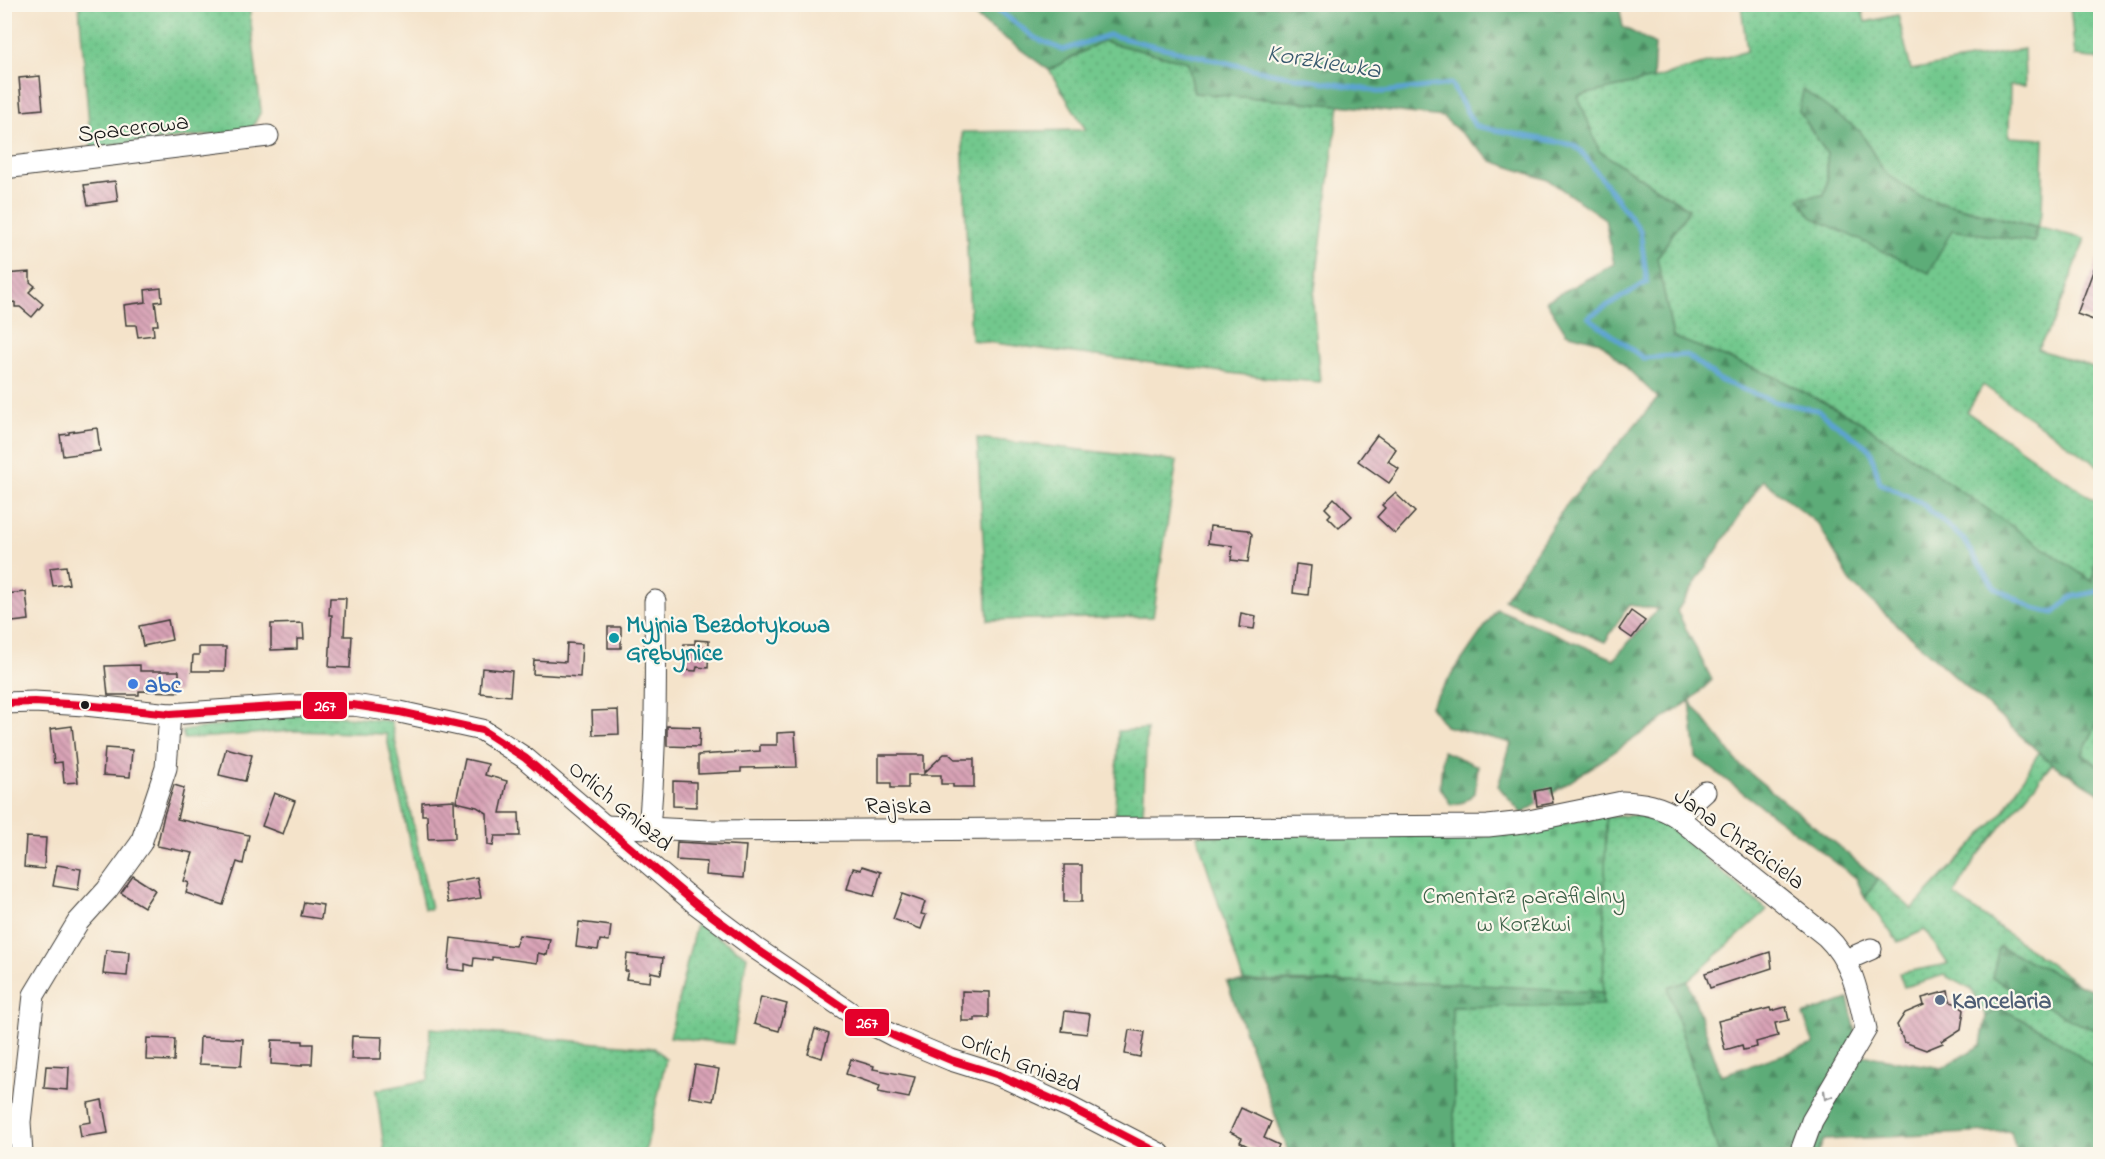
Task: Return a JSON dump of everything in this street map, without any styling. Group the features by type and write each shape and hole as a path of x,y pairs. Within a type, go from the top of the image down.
{"street":[{"name":"Spacerowa","path":"4,168 268,136"},
{"path":"649,828 654,714 655,601"},
{"name":"Orlich Gniazd","path":"4,704 46,703 170,714 290,706 353,705 400,712 482,730 525,758 694,903 755,948 857,1017 894,1036 948,1058 999,1075 1070,1107 1147,1150"},
{"path":"22,1155 20,1122 34,995 78,922 107,890 141,843 166,768 170,714"},
{"path":"1677,817 1704,792"},
{"name":"Jana Chrzciciela","path":"1191,828 1488,826 1524,822 1623,802 1662,807 1827,936 1838,946 1856,982 1866,1029 1812,1121 1800,1155"},
{"name":"Rajska","path":"606,826 709,831 1191,828"},
{"path":"1846,960 1871,949"}],"green space":[{"path":"79,5 249,5 261,111 251,130 91,148"},
{"path":"959,5 1619,5 1623,27 1655,44 1653,79 1578,96 1599,151 1689,209 1657,258 1673,337 1773,376 1856,419 2093,582 2100,504 2100,717 2082,754 2100,767 2100,793 2052,764 1852,584 1819,525 1763,480 1677,611 1712,680 1690,701 1522,814 1498,786 1511,743 1445,726 1430,706 1497,609 1614,659 1658,609 1629,605 1605,642 1504,600 1566,505 1658,398 1600,342 1566,333 1546,301 1614,264 1605,219 1548,180 1492,161 1443,117 1339,105 1194,93 1188,62 1102,41 1049,70"},
{"path":"1741,5 1861,5 1865,22 1898,15 1911,70 2024,49 2025,86 2010,86 2009,137 2044,139 2042,212 2037,227 2085,239 2055,320 2037,349 2096,368 2100,361 2100,467 1983,385 1967,412 2100,504 2093,582 1856,419 1773,376 1673,337 1657,258 1689,209 1599,151 1578,96 1653,79 1747,51","holes":["1799,111 1860,131 1884,172 1921,197 2037,227 2034,242 1952,230 1800,198 1824,195 1827,184 1827,154"]},
{"path":"2070,5 2100,5 2100,59 2075,56"},
{"path":"1102,41 1188,62 1194,93 1339,105 1313,303 1320,382 1269,378 971,340 962,132 1086,130 1049,70"},
{"path":"1803,90 1860,131 1884,172 1921,197 2037,228 2034,242 1952,230 1929,273 1811,217 1799,198 1824,195 1827,184 1827,154 1799,111"},
{"path":"977,438 1177,461 1153,617 988,620"},
{"path":"1690,701 1740,765 1878,879 1865,898 1856,878 1696,757"},
{"path":"300,713 391,721 431,909 424,909 386,734 293,731 184,739 182,731"},
{"path":"2100,717 2100,767 2082,754"},
{"path":"1147,729 1143,815 1115,814 1118,731"},
{"path":"1443,751 1478,766 1475,793 1464,802 1451,805 1440,787"},
{"path":"2039,752 2052,764 1976,858 1954,895 2080,985 2000,947 2077,1023 2100,1030 2100,1071 2048,1034 2001,1008 1986,1016 1972,990 1944,975 1904,987 1899,973 1948,964 1925,930 1898,942 1865,898 1878,879 1912,909 2004,811"},
{"path":"1655,815 1767,910 1688,981 1668,988 1719,1154 1455,1154 1452,1007 1603,1004 1606,816"},
{"name":"Cmentarz parafialny w Korzkwi","path":"1606,816 1603,992 1448,983 1243,981 1197,835 1471,837"},
{"path":"696,923 747,956 733,1044 670,1037"},
{"path":"1999,947 2100,992 2100,1030 2077,1023 1992,978"},
{"path":"1688,981 1721,1075 1814,1044 1803,1015 1848,999 1856,1031 1849,1053 1942,1068 1981,1045 1986,1016 2001,1008 2048,1034 2100,1071 2100,1154 2017,1154 2011,1131 1824,1140 1818,1154 1719,1154 1668,988"},
{"path":"1227,982 1448,983 1603,992 1603,1005 1452,1007 1455,1154 1289,1154"},
{"path":"430,1028 655,1048 666,1059 645,1154 385,1154 376,1090 428,1080"}],"building":[{"path":"40,76 43,109 22,111 19,78"},
{"path":"115,181 118,201 88,205 84,185"},
{"path":"2098,258 2100,259 2100,308 2096,321 2077,314"},
{"path":"30,272 30,282 35,286 29,292 43,304 32,317 20,307 15,307 15,302 7,303 7,296 4,297 4,274"},
{"path":"161,288 162,301 155,302 158,325 153,325 154,335 138,337 136,325 126,325 124,305 146,302 145,290"},
{"path":"97,428 100,451 63,456 60,435"},
{"path":"1377,435 1396,449 1388,461 1399,469 1389,483 1358,461"},
{"path":"1395,493 1415,512 1395,534 1377,517 1385,508 1382,505"},
{"path":"1334,498 1352,516 1339,528 1328,517 1331,514 1325,508"},
{"path":"1210,526 1248,530 1252,534 1248,562 1231,560 1233,546 1208,543"},
{"path":"1296,564 1311,566 1308,595 1293,593"},
{"path":"66,566 69,584 53,586 50,568"},
{"path":"26,592 29,620 4,623 4,594"},
{"path":"330,598 346,598 344,636 352,636 350,668 329,667 332,615 329,615"},
{"path":"1631,611 1645,621 1632,638 1619,629"},
{"path":"1241,613 1256,616 1254,629 1239,627"},
{"path":"168,620 172,640 143,646 139,626"},
{"path":"303,623 304,639 297,639 297,649 271,650 271,624"},
{"name":"Myjnia Bezdotykowa Grębynice","path":"608,627 621,627 621,648 608,648"},
{"path":"695,640 709,641 708,668 697,667 696,671 683,670 684,644 695,644"},
{"path":"567,643 582,644 580,677 533,674 534,660 566,662"},
{"path":"199,647 226,647 225,671 192,671 193,655 199,655"},
{"path":"140,665 140,671 179,671 179,692 139,691 139,695 108,695 105,666"},
{"path":"482,668 512,671 510,696 480,693"},
{"path":"618,710 619,734 593,735 592,711"},
{"path":"72,726 78,782 64,783 62,762 54,763 50,729"},
{"path":"667,726 700,727 699,747 667,746"},
{"path":"795,732 797,767 741,768 741,772 698,774 698,755 760,751 760,745 777,745 777,733"},
{"path":"105,748 132,750 130,777 103,775"},
{"path":"226,748 252,755 245,781 219,775"},
{"path":"944,754 949,754 955,759 974,759 974,787 953,787 953,784 941,784 941,775 908,775 908,788 891,788 891,783 879,783 879,755 924,755 924,773"},
{"path":"465,759 488,764 485,775 507,781 500,813 519,813 520,836 495,836 493,846 488,845 487,813 477,807 456,802"},
{"path":"673,781 696,782 696,807 673,806"},
{"path":"174,785 184,788 177,819 249,835 243,864 237,862 223,905 186,893 189,883 184,881 193,853 157,846"},
{"path":"1550,788 1553,803 1537,806 1535,791"},
{"path":"274,793 295,801 283,834 262,826"},
{"path":"454,800 455,838 428,839 427,815 422,815 422,802"},
{"path":"26,837 46,838 44,869 24,867"},
{"path":"677,842 746,846 743,878 706,875 707,862 676,860"},
{"path":"57,865 81,869 78,890 53,886"},
{"path":"1064,865 1082,865 1082,902 1064,902"},
{"path":"862,866 881,872 874,896 847,889 853,868 861,870"},
{"path":"133,876 155,890 144,907 121,893"},
{"path":"477,877 481,898 448,903 444,883"},
{"path":"902,894 925,902 921,914 926,915 921,929 893,919"},
{"path":"304,902 323,905 321,919 301,916"},
{"path":"579,922 611,926 609,941 600,940 598,950 576,947"},
{"path":"519,935 550,939 547,955 538,953 537,963 492,957 492,960 474,958 473,966 465,964 465,971 448,969 451,938 515,946"},
{"path":"106,950 129,952 127,976 103,974"},
{"path":"1770,952 1772,968 1710,988 1705,973"},
{"path":"627,954 663,958 661,974 651,972 650,982 626,979"},
{"path":"962,991 989,992 989,1018 962,1021"},
{"path":"1948,991 1950,1002 1958,1004 1964,1010 1961,1029 1942,1041 1943,1043 1926,1050 1904,1042 1897,1025 1905,1013 1924,1005 1922,998"},
{"path":"761,997 787,1004 779,1031 754,1024"},
{"path":"1786,1007 1789,1020 1775,1023 1778,1036 1756,1042 1757,1047 1743,1050 1742,1045 1725,1050 1718,1021 1770,1008 1771,1011"},
{"path":"1065,1011 1090,1014 1087,1034 1062,1031"},
{"path":"815,1029 829,1034 822,1058 808,1054"},
{"path":"1129,1030 1144,1032 1140,1057 1125,1054"},
{"path":"352,1036 382,1037 381,1059 351,1059"},
{"path":"200,1037 243,1039 241,1066 199,1064"},
{"path":"147,1038 175,1039 174,1061 146,1060"},
{"path":"272,1040 303,1041 303,1044 313,1044 312,1064 302,1064 302,1066 271,1064"},
{"path":"851,1059 874,1066 873,1069 915,1077 909,1098 878,1092 880,1086 846,1074"},
{"path":"695,1065 719,1069 713,1101 689,1097"},
{"path":"46,1066 69,1067 68,1090 44,1088"},
{"path":"102,1100 108,1133 81,1137 79,1124 91,1122 88,1103"},
{"path":"1241,1108 1271,1122 1264,1138 1279,1145 1275,1155 1256,1155 1257,1151 1240,1142 1242,1138 1230,1132"}],"waterway":[{"name":"Korzkiewka","path":"990,4 1035,38 1063,50 1109,35 1266,72 1383,92 1451,84 1475,126 1573,145 1581,151 1640,230 1647,282 1588,317 1643,358 1687,355 1721,381 1776,402 1817,410 1870,449 1880,483 1920,502 1964,540 1994,587 2033,608 2054,613 2071,597 2100,591"}],"transit line":[{"name":"267","path":"4,703 85,705 170,714 290,706 353,705 400,712 482,730 525,758 695,903 755,948 857,1017 894,1036 951,1060 999,1075 1069,1107 1160,1154"}],"place":[{"name":"Myjnia Bezdotykowa Grębynice","path":"614,638"},
{"name":"abc","path":"133,684"},
{"name":"Kancelaria","path":"1940,1000"}]}
